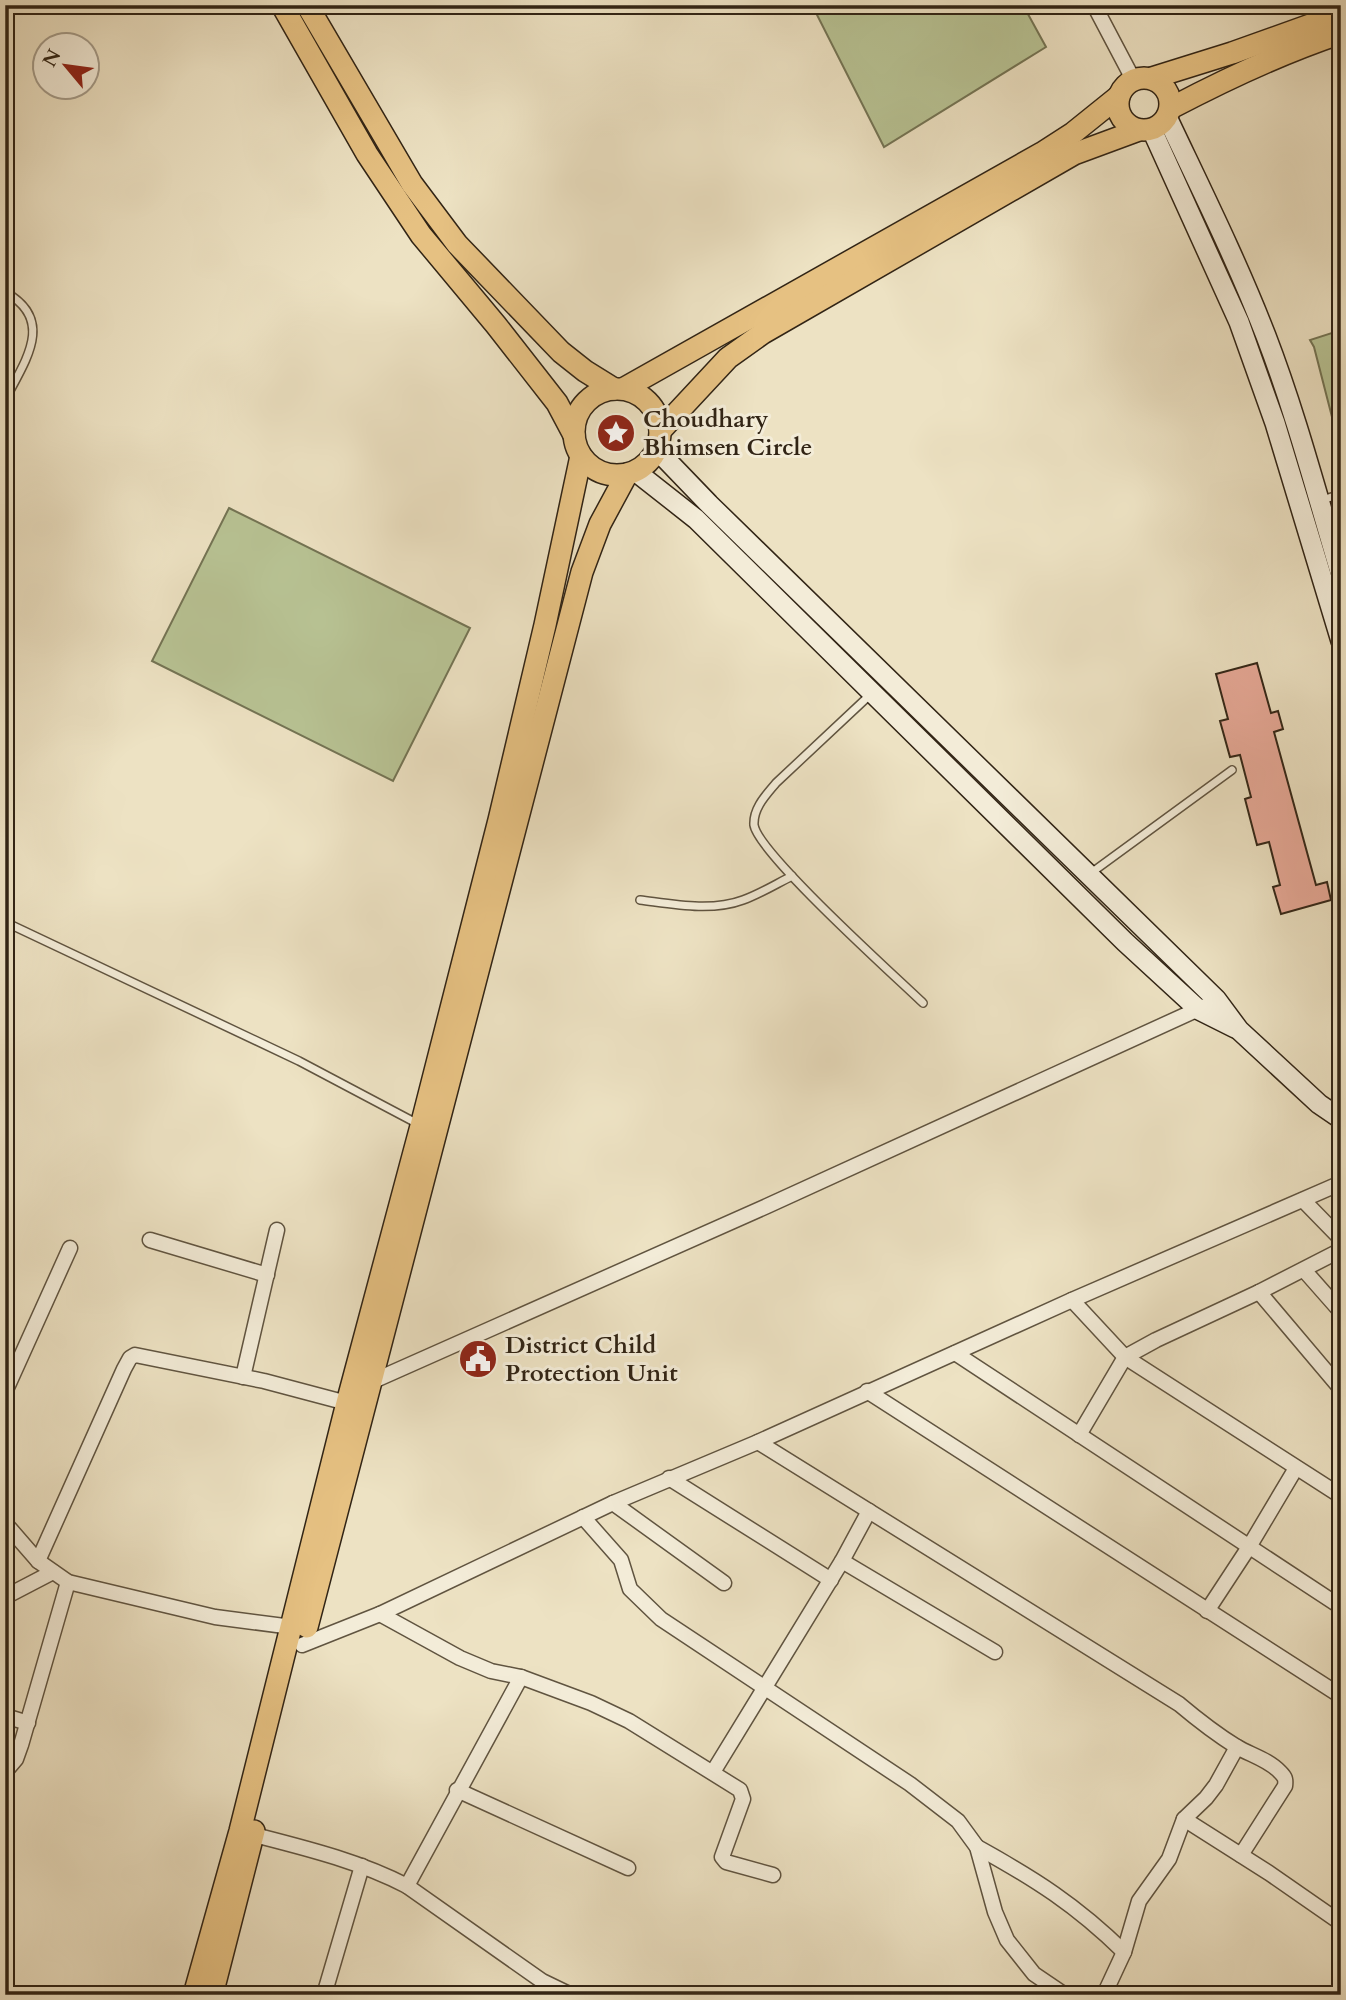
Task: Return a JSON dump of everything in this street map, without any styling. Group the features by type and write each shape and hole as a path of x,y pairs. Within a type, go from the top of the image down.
{"main road":[{"path":"282,5 367,154 413,223 556,403 582,456 596,470 607,474 631,473"},
{"path":"307,5 412,184 457,244 561,352 585,370 619,389 633,392 651,405 658,417 659,441"},
{"path":"1157,121 1126,124 1118,111 1119,96 1124,86 1232,53 1341,14"},
{"path":"297,1636 347,1403 429,1130 582,572 600,524 631,473 647,463 659,441 728,358 763,333 1074,154 1157,121 1232,76 1341,33"},
{"path":"1143,79 1163,85 1170,95 1157,121"},
{"path":"574,435 582,408 601,392 619,389 1042,153 1073,133 1119,96"},
{"path":"212,1995 247,1833 297,1636 371,1382 582,456"},
{"path":"194,1995 247,1833"}],"street":[{"path":"1094,5 1143,79"},
{"path":"1157,121 1244,280 1286,395 1341,641"},
{"path":"659,441 709,504 1216,999 1239,1030 1319,1104 1341,1119"},
{"path":"631,473 696,519 1079,897 1199,1010 1239,1030"},
{"path":"1310,503 1341,575"},
{"path":"371,1382 1199,1010 1216,999"},
{"path":"5,1523 38,1561 68,1581 297,1636 380,1614 613,1503 758,1442 867,1391 1341,1183"},
{"path":"1303,1200 1341,1239"},
{"path":"243,1377 277,1230"},
{"path":"150,1240 267,1275"},
{"path":"5,1392 70,1248"},
{"path":"1079,1435 1125,1357 1341,1250"},
{"path":"1304,1269 1341,1312"},
{"path":"1259,1292 1341,1390"},
{"path":"1072,1300 1125,1357 1341,1496"},
{"path":"955,1353 1341,1607"},
{"path":"38,1561 130,1358 135,1355 243,1377 347,1403"},
{"path":"867,1391 1341,1696"},
{"path":"758,1442 1179,1704 1237,1747 1276,1768 1286,1780 1285,1786 1241,1855"},
{"path":"1207,1611 1296,1468"},
{"path":"669,1478 831,1580"},
{"path":"613,1503 724,1583"},
{"path":"713,1772 831,1580 869,1511"},
{"path":"583,1517 621,1560 630,1588 642,1603 661,1619 910,1784 958,1821 977,1847 995,1912 1007,1940 1034,1974 1065,1995"},
{"path":"842,1561 995,1652"},
{"path":"5,1597 53,1572"},
{"path":"5,1772 16,1759 28,1723 68,1581"},
{"path":"380,1614 460,1658 491,1671 521,1677 591,1703 629,1721 713,1772 740,1790 743,1799 722,1857 726,1862 774,1875"},
{"path":"407,1886 521,1677"},
{"path":"5,1716 28,1723"},
{"path":"1104,1995 1124,1952 1139,1901 1169,1859 1184,1819 1216,1785 1237,1747"},
{"path":"457,1790 628,1868"},
{"path":"1184,1819 1341,1923"},
{"path":"247,1833 362,1866 407,1886 542,1981 571,1995"},
{"path":"977,1847 1036,1880 1063,1899 1124,1952"},
{"path":"324,1995 362,1866"}],"lane":[{"path":"5,292 20,300 31,315 34,333 26,358 5,400"},
{"path":"1310,503 1341,494"},
{"path":"873,692 776,783 755,813 754,825 760,839 792,876 923,1003"},
{"path":"1088,875 1232,771"},
{"path":"640,900 689,906 717,905 741,901 792,876"},
{"path":"5,922 299,1061 429,1130"}],"green space":[{"path":"812,5 1023,5 1046,47 884,147"},
{"path":"1341,330 1341,452 1310,340"},
{"path":"229,508 470,628 393,781 152,661"}],"building":[{"path":"1257,663 1271,713 1278,711 1283,729 1274,732 1316,885 1327,882 1331,900 1281,914 1273,887 1280,885 1269,842 1257,845 1245,799 1251,797 1240,755 1230,757 1220,721 1228,719 1216,674"}],"place":[{"name":"Choudhary Bhimsen Circle","path":"616,433"},
{"name":"District Child Protection Unit","path":"478,1359"}]}
